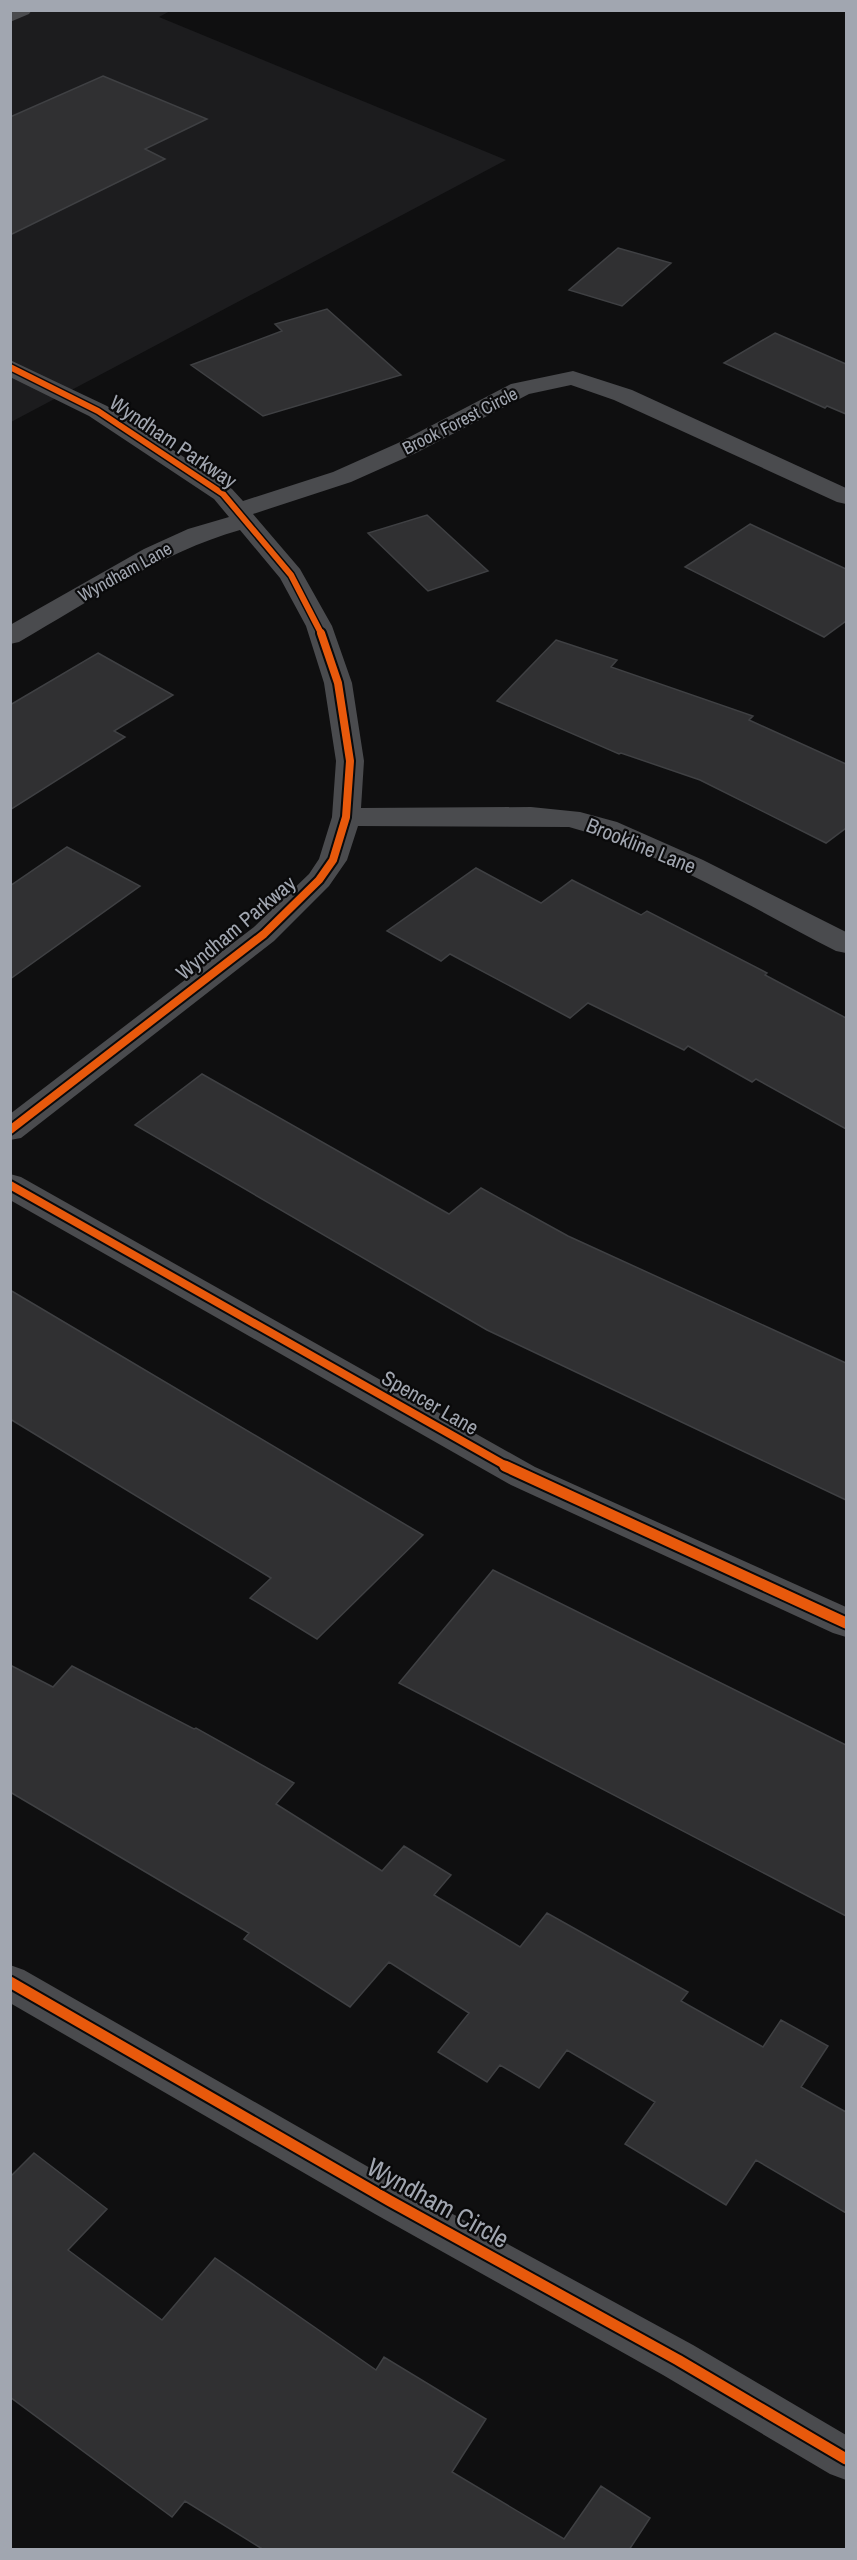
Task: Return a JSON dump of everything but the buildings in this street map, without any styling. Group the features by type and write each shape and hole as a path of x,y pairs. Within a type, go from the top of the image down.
{"street":[{"path":"10,16 22,10"},
{"name":"Wyndham Parkway","path":"10,367 98,411 196,474 223,494 242,515 291,575 320,626 338,683 350,761 346,817 333,860 319,880 264,933 10,1130"},
{"name":"Brook Forest Circle","path":"242,515 342,477 407,448 520,390 560,379 573,378 623,395 846,497"},
{"name":"Wyndham Lane","path":"10,636 153,554 242,515"},
{"name":"Brookline Lane","path":"346,817 531,816 570,818 607,828 693,866 846,944"},
{"name":"Spencer Lane","path":"10,1185 523,1476 846,1623"},
{"name":"Wyndham Circle","path":"10,1982 390,2201 678,2360 846,2459"}],"shaded area":[{"path":"11,11 170,11 159,17 506,160 11,422"}],"cycle path":[{"path":"10,367 98,411 223,494 291,575 319,626 338,683 350,761 346,817 333,860 319,880 264,934 10,1130"},
{"path":"10,1185 523,1476 846,1623"},
{"path":"10,1982 390,2201 678,2360 846,2459"}]}
